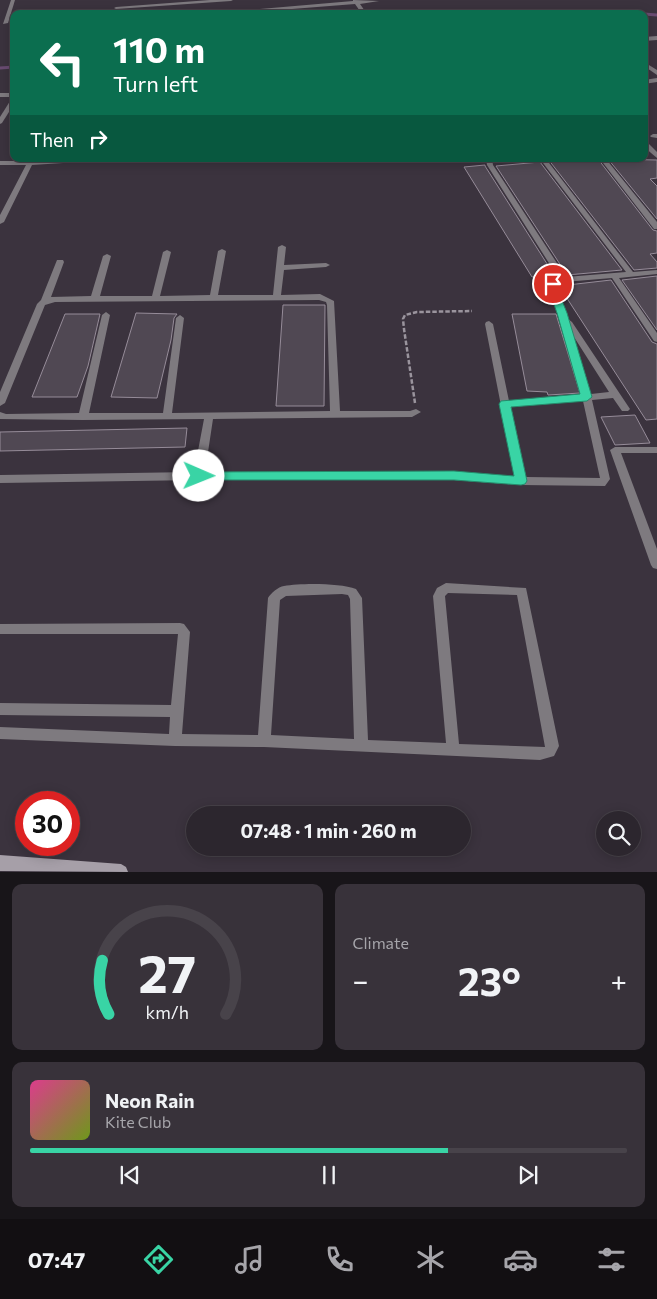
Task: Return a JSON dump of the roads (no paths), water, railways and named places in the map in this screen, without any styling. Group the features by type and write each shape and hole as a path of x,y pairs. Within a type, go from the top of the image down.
{"main road":[{"path":"0,863 121,872"}],"street":[{"path":"4,22 13,0"},
{"path":"128,0 130,7"},
{"path":"116,8 187,6 230,0"},
{"path":"251,10 356,1 377,1"},
{"path":"0,122 2,114 10,103"},
{"path":"648,145 657,156"},
{"path":"0,163 16,162"},
{"path":"0,222 30,162"},
{"path":"490,162 564,280"},
{"path":"545,162 631,274"},
{"path":"606,162 657,227"},
{"path":"277,297 282,247"},
{"path":"214,297 222,251"},
{"path":"156,297 167,252"},
{"path":"95,298 107,256"},
{"path":"0,403 60,262"},
{"path":"280,268 326,265"},
{"path":"0,479 199,476 454,476 521,481 602,483 605,479 587,397 552,286 554,282 564,280 657,272"},
{"path":"614,276 657,339"},
{"path":"45,301 55,299 156,297 320,297 330,301 335,415"},
{"path":"562,313 625,409"},
{"path":"83,417 106,315"},
{"path":"167,416 180,318"},
{"path":"489,324 521,481"},
{"path":"505,404 615,395"},
{"path":"0,415 4,417 83,417 412,414 416,412"},
{"path":"199,476 209,416"},
{"path":"657,450 615,450 657,565"},
{"path":"0,733 175,740 264,741 361,746 540,754 549,752 552,746 522,591 516,589 446,588 438,596 453,750"},
{"path":"264,741 274,598 284,592 342,589 352,592 356,598 361,746"},
{"path":"0,628 183,630 175,740"},
{"path":"0,709 178,711"}],"waterway":[{"path":"648,14 657,15"},
{"path":"0,68 10,67"}]}
